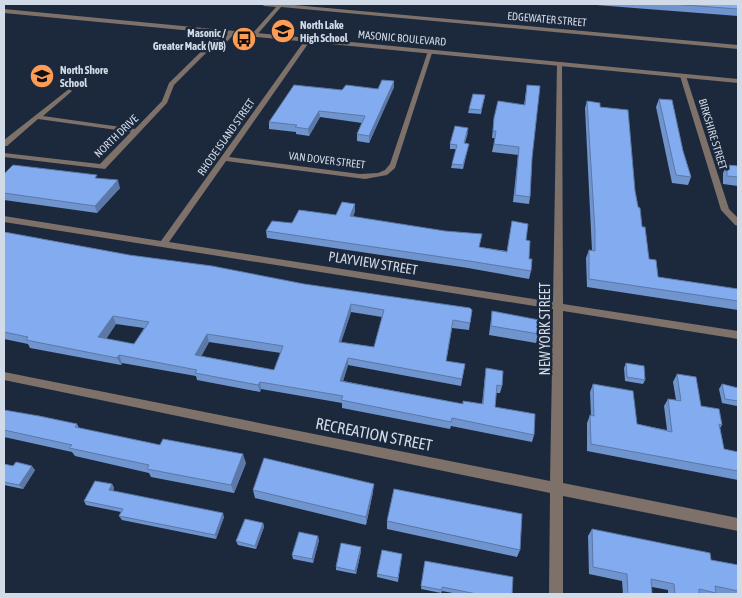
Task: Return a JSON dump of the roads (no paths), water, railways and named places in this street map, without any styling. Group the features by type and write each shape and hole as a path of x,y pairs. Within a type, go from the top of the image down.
{"street":[{"name":"EDGEWATER STREET","path":"264,4 738,47"},
{"path":"254,36 280,4"},
{"name":"MASONIC BOULEVARD","path":"4,11 738,81"},
{"name":"NORTH DRIVE","path":"4,155 102,167 165,102 171,84 223,33"},
{"name":"NORTH DRIVE","path":"208,48 222,44 232,33"},
{"name":"RHODE ISLAND STREET","path":"163,244 225,159 306,41"},
{"name":"VAN DOVER STREET","path":"225,159 360,176 381,175 388,172 394,164 431,51"},
{"name":"NEW YORK STREET","path":"556,594 560,63"},
{"name":"BIRKSHIRE STREET","path":"683,76 724,210 738,223"},
{"path":"4,144 69,91"},
{"path":"36,117 137,131"},
{"name":"PLAYVIEW STREET","path":"4,219 738,335"},
{"name":"RECREATION STREET","path":"4,376 738,525"}],"place":[{"name":"North Lake High School","path":"283,31"},
{"name":"Masonic / Greater Mack (WB)","path":"244,39"},
{"name":"North Shore School","path":"42,76"}]}
